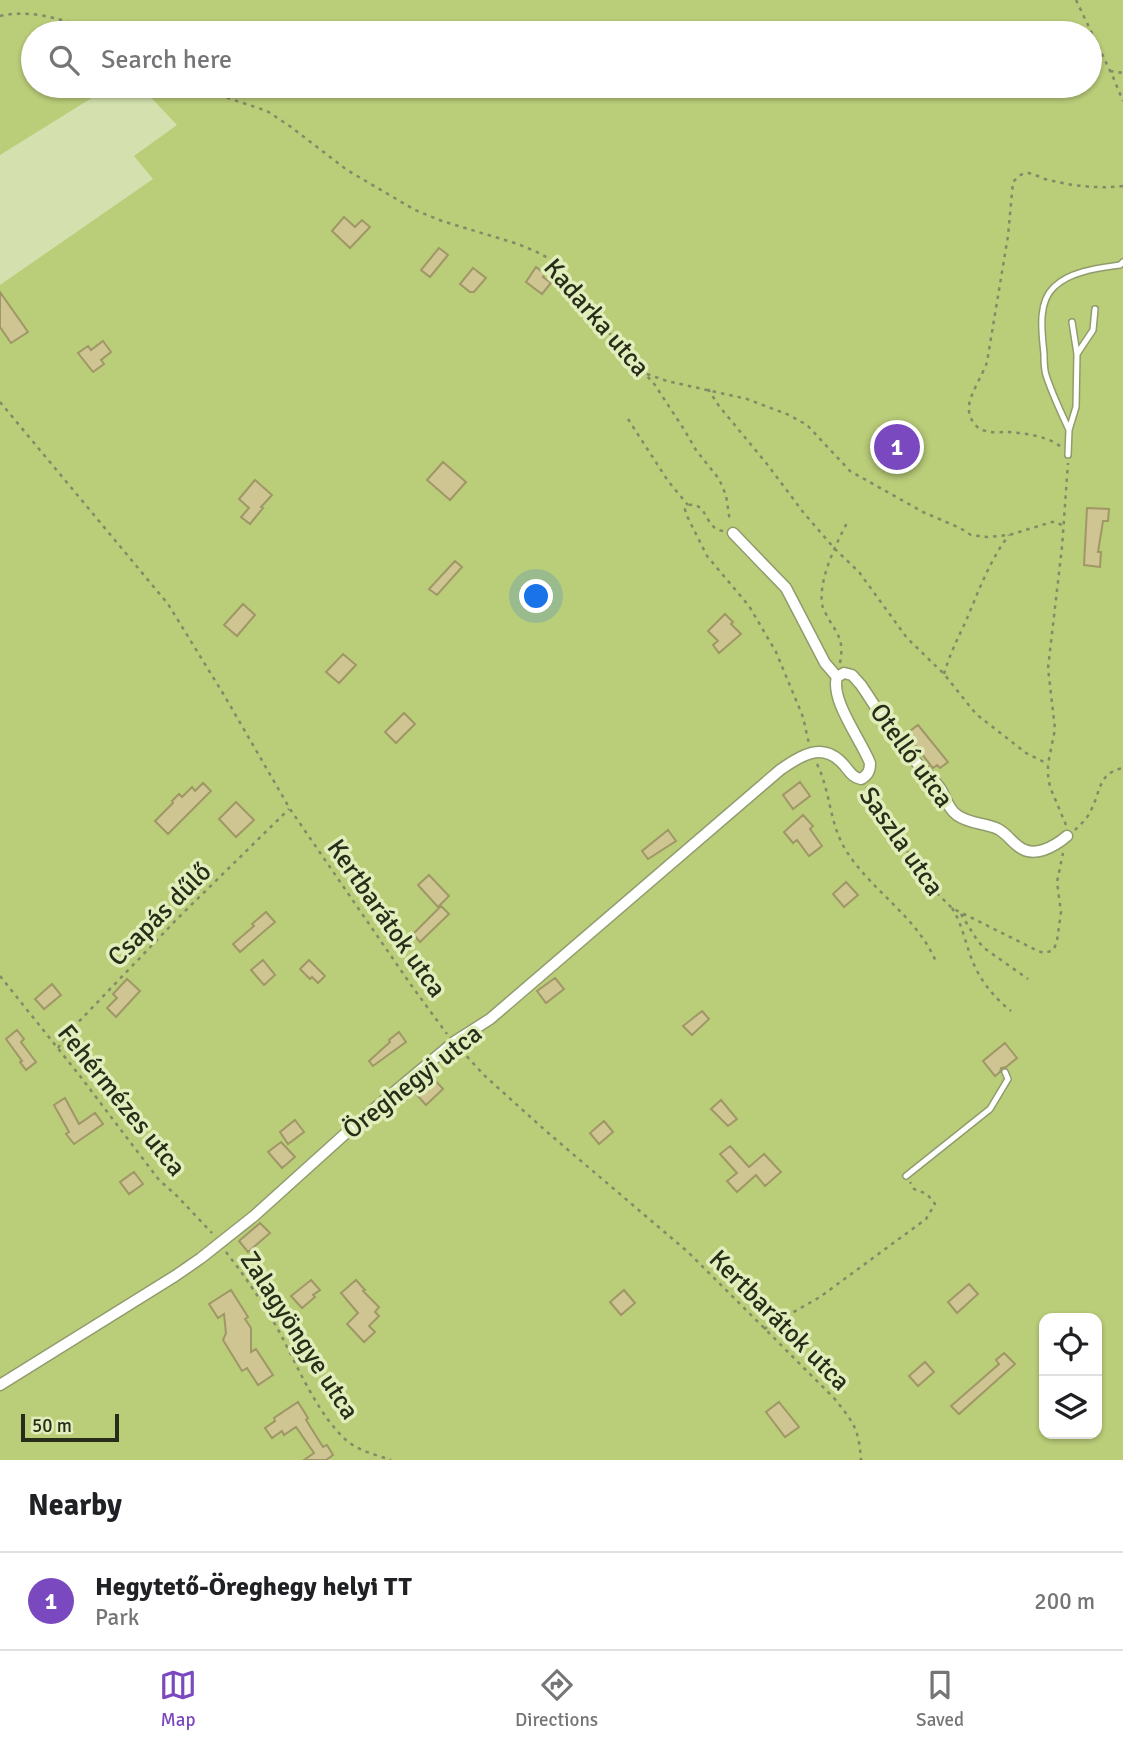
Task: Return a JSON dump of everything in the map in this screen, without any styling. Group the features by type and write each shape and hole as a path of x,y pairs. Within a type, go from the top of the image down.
{"street":[{"path":"733,533 786,588 825,663 837,677 835,683 840,701 870,763 869,772 861,779"},
{"name":"Otelló utca","path":"837,677 844,673 852,675 861,685 906,751 940,788 954,814 996,828 1018,846 1034,852 1048,849 1067,836"},
{"name":"Saszla utca","path":"808,755 821,751 829,753 855,778 861,779"},
{"name":"Öreghegyi utca","path":"0,1385 175,1276 218,1245 355,1125 454,1042 476,1030 780,770 808,755"}],"lane":[{"path":"1069,430 1045,373 1042,325 1044,306 1050,292 1068,277 1120,265 1123,262"},
{"path":"1077,354 1093,330 1095,309"},
{"path":"1068,455 1069,430 1076,407 1077,354 1072,322"},
{"path":"905,1175 990,1109 1008,1079 1004,1072"}],"path":[{"path":"1076,0 1086,21"},
{"path":"0,16 23,13 45,15 64,21"},
{"path":"1102,54 1123,101"},
{"path":"1110,71 1123,73"},
{"name":"Kadarka utca","path":"228,98 267,111 347,170 415,210 518,244 548,257 562,269 580,300 647,374 704,462 719,479 726,495 733,533"},
{"path":"1067,836 1065,822 1050,787 1048,764 1055,729 1048,668 1064,527 1068,455 1064,448 1054,442 1034,436 984,431 975,425 968,406 987,362 1009,236 1013,182 1019,175 1028,173 1047,180 1102,189 1123,186"},
{"path":"647,374 747,399 789,415 807,425 850,471 923,512 971,535 1009,535 1052,522 1064,527"},
{"path":"708,389 834,548 859,572 907,638 944,674 976,714 1026,753 1048,764"},
{"name":"Kertbarátok utca","path":"0,402 168,604 290,808 411,985 454,1042 485,1076 688,1252 834,1398 855,1424 861,1460"},
{"path":"628,419 668,481 688,505"},
{"path":"688,505 701,508 717,530 733,533"},
{"path":"688,505 686,514 707,556 749,606 776,652 803,718 808,738 808,755 814,760 822,776 837,833 846,851 926,943 936,962"},
{"path":"837,677 842,649 839,637 823,609 822,594 834,548 848,521"},
{"path":"944,674 948,659 986,574 1009,535"},
{"path":"1067,836 1090,814 1107,774 1123,768"},
{"name":"Saszla utca","path":"861,779 929,885 952,908 1038,951 1051,951 1057,941 1061,912 1058,870 1067,836"},
{"name":"Csapás dűlő","path":"58,1048 67,1034 149,947 290,808"},
{"path":"952,908 961,925 976,970 999,1001 1011,1011"},
{"path":"959,911 984,948 1028,979"},
{"name":"Fehérmézes utca","path":"0,976 159,1180 206,1225 218,1245"},
{"path":"764,1329 820,1297 926,1219 935,1204 927,1194 914,1189 905,1175"},
{"name":"Zalagyöngye utca","path":"218,1245 254,1290 303,1379 338,1430 349,1442 367,1452 391,1460"}],"green space":[{"path":"0,0 1123,0 1123,1460 0,1460 0,285 153,179 134,156 177,125 151,98 1102,98 1102,21 21,21 21,98 92,98 0,155"}],"building":[{"path":"344,217 355,227 362,220 370,227 350,248 332,231"},
{"path":"439,248 448,255 430,277 421,270"},
{"path":"536,267 551,283 542,294 526,282"},
{"path":"473,268 486,278 474,292 470,292 460,284"},
{"path":"0,292 28,332 11,343 0,327"},
{"path":"103,341 111,352 101,360 104,364 93,372 78,353 88,346 91,350"},
{"path":"443,462 466,482 450,500 427,480"},
{"path":"255,480 272,495 250,524 241,517 249,508 239,499"},
{"path":"1087,508 1109,509 1108,521 1103,521 1098,552 1101,552 1100,567 1084,565"},
{"path":"455,561 462,567 437,595 429,589"},
{"path":"243,604 255,615 237,636 224,625"},
{"path":"725,614 741,634 719,653 713,645 718,641 708,631"},
{"path":"343,654 356,665 339,683 326,672"},
{"path":"404,713 415,724 396,743 385,732"},
{"path":"918,725 948,762 940,768 937,765 933,768 906,734"},
{"path":"800,782 810,796 793,809 783,795"},
{"path":"203,783 211,791 168,834 155,821 179,794 182,797 192,787 195,791"},
{"path":"236,802 254,820 236,837 219,819"},
{"path":"803,815 813,826 810,829 822,846 809,856 797,840 793,843 784,832"},
{"path":"668,830 676,841 648,859 642,851"},
{"path":"429,875 449,896 438,907 418,885"},
{"path":"846,882 858,895 844,907 833,894"},
{"path":"441,906 449,914 420,942 413,934"},
{"path":"266,912 275,922 240,952 233,944"},
{"path":"263,960 275,975 264,985 251,970"},
{"path":"309,960 325,976 318,983 300,969"},
{"path":"555,978 564,989 546,1003 537,991"},
{"path":"127,979 140,991 116,1017 107,1008 117,998 113,994"},
{"path":"52,984 61,995 44,1009 35,999"},
{"path":"702,1011 709,1019 692,1035 683,1026"},
{"path":"17,1030 24,1039 21,1042 36,1062 26,1070 6,1039"},
{"path":"399,1032 406,1042 373,1066 369,1061"},
{"path":"1005,1043 1017,1058 1001,1068 995,1076 983,1061"},
{"path":"433,1078 443,1089 426,1105 416,1094"},
{"path":"65,1098 79,1124 95,1113 103,1124 74,1144 66,1134 69,1132 54,1105"},
{"path":"721,1100 737,1119 728,1126 711,1109"},
{"path":"295,1120 304,1132 288,1144 280,1132"},
{"path":"604,1121 613,1132 599,1144 590,1133"},
{"path":"281,1142 295,1157 282,1168 268,1152"},
{"path":"730,1146 749,1167 764,1154 781,1172 765,1186 756,1175 737,1192 727,1181 737,1173 720,1154"},
{"path":"134,1172 143,1184 129,1194 120,1182"},
{"path":"260,1223 270,1233 248,1252 239,1241"},
{"path":"311,1280 320,1290 302,1308 291,1296"},
{"path":"356,1280 379,1307 375,1312 379,1316 369,1326 375,1332 364,1342 347,1324 358,1313 341,1293"},
{"path":"969,1284 978,1294 957,1313 948,1302"},
{"path":"231,1290 248,1317 245,1319 251,1328 251,1352 256,1349 273,1375 258,1385 247,1368 242,1371 223,1340 226,1333 224,1314 218,1318 209,1304"},
{"path":"624,1290 635,1303 621,1315 610,1302"},
{"path":"1004,1353 1015,1364 959,1414 951,1406 999,1364 996,1360"},
{"path":"925,1362 934,1372 918,1386 909,1376"},
{"path":"298,1402 323,1447 327,1445 333,1455 326,1460 304,1460 314,1453 296,1427 284,1435 282,1431 272,1438 265,1428 275,1421 274,1418"},
{"path":"779,1402 799,1427 785,1437 766,1412"}],"place":[{"name":"Hegytető-Öreghegy helyi TT","path":"897,447"}]}
